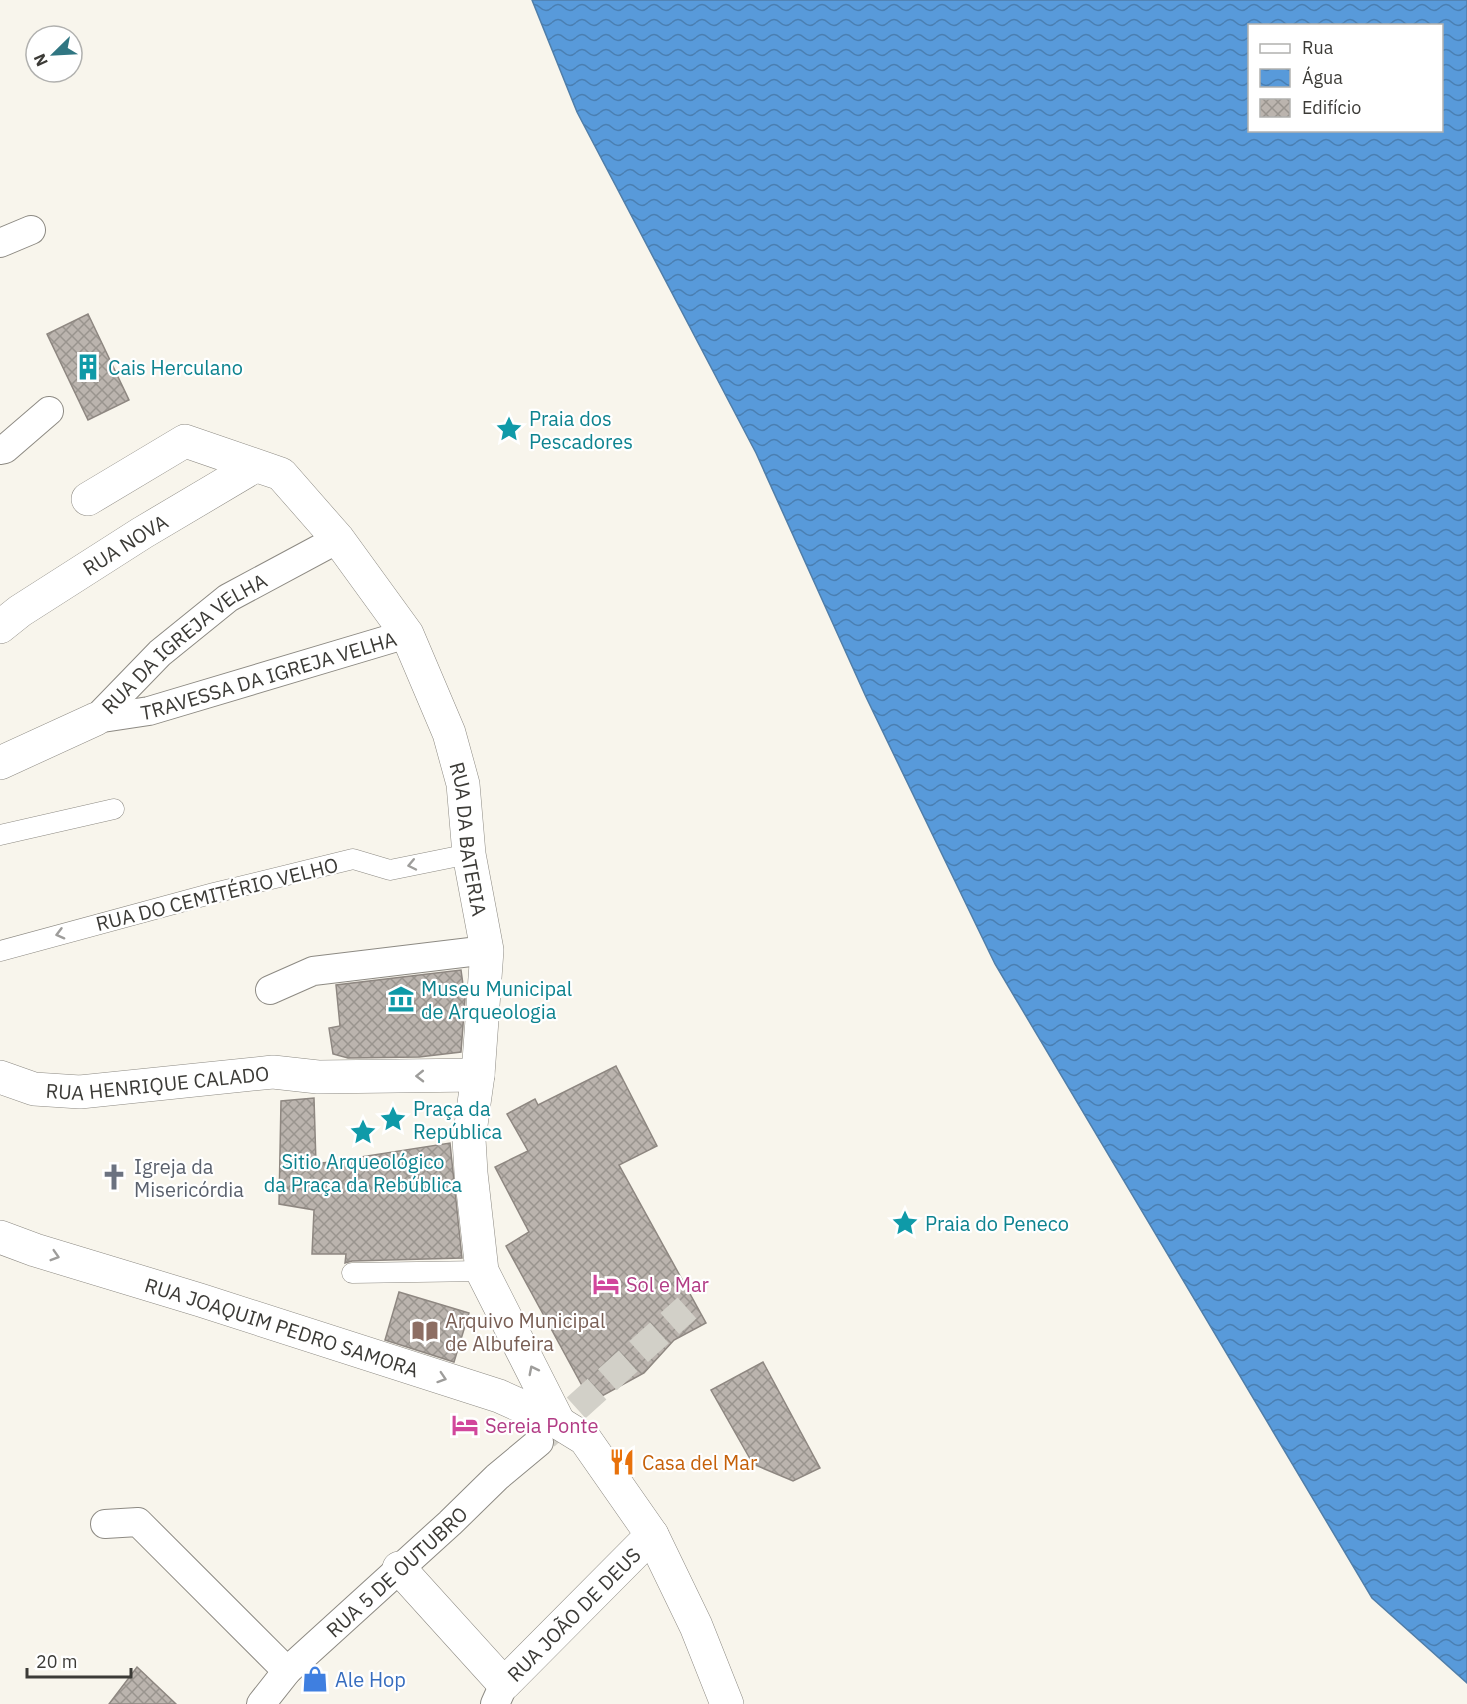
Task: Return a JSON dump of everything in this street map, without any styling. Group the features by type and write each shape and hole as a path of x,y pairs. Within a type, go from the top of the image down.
{"street":[{"path":"0,243 31,230"},
{"path":"2,451 49,411"},
{"name":"RUA DA BATERIA","path":"88,499 184,441 280,474 338,539 407,634 449,733 463,784 469,854 487,950 478,1075 469,1140 483,1271 561,1434 652,1535 696,1626 727,1704"},
{"name":"RUA NOVA","path":"0,627 142,533 255,466"},
{"name":"RUA DA IGREJA VELHA","path":"0,763 96,719 160,652 228,598 338,539"},
{"name":"TRAVESSA DA IGREJA VELHA","path":"96,719 149,711 407,634"},
{"path":"270,990 313,971 487,950"},
{"name":"RUA HENRIQUE CALADO","path":"0,1077 34,1089 80,1092 273,1072 318,1077 478,1075"},
{"name":"RUA JOAQUIM PEDRO SAMORA","path":"0,1238 499,1396 561,1434"},
{"name":"RUA 5 DE OUTUBRO","path":"261,1704 287,1671 450,1523 496,1477 561,1434"},
{"path":"105,1524 138,1522 287,1671"},
{"name":"RUA JOÃO DE DEUS","path":"399,1568 500,1694 652,1535"}],"lane":[{"path":"0,835 114,809"},
{"name":"RUA DO CEMITÉRIO VELHO","path":"0,951 214,893 353,859 390,870 469,854"},
{"path":"352,1273 483,1271"}],"water":[{"path":"532,0 1467,0 1467,1683 1372,1598 995,964 866,697 756,453 577,112"}],"building":[{"name":"Cais Herculano","path":"88,314 129,400 88,420 47,334"},
{"name":"Museu Municipal de Arqueologia","path":"461,970 465,999 461,1052 419,1057 348,1058 333,1054 329,1028 340,1026 336,985"},
{"name":"Sol e Mar","path":"616,1066 657,1146 619,1165 706,1323 674,1340 644,1373 591,1402 506,1246 529,1232 495,1167 528,1151 507,1114 535,1099 538,1105"},
{"path":"314,1098 316,1164 450,1143 462,1258 345,1263 346,1254 312,1254 314,1210 279,1204 281,1101"},
{"name":"Arquivo Municipal de Albufeira","path":"399,1292 469,1313 454,1362 385,1340"},
{"path":"763,1362 820,1468 793,1481 753,1464 711,1390"},
{"path":"137,1667 176,1704 109,1704"}],"tunnel":[{"path":"545,1436 687,1308"}],"place":[{"name":"Cais Herculano","path":"88,367"},
{"name":"Praia dos Pescadores","path":"509,429"},
{"name":"Museu Municipal de Arqueologia","path":"401,999"},
{"name":"Praça da República","path":"393,1119"},
{"name":"Sitio Arqueológico da Praça da Rebública","path":"363,1132"},
{"name":"Igreja da Misericórdia","path":"114,1177"},
{"name":"Praia do Peneco","path":"905,1223"},
{"name":"Sol e Mar","path":"606,1284"},
{"name":"Arquivo Municipal de Albufeira","path":"425,1331"},
{"name":"Sereia Ponte","path":"465,1425"},
{"name":"Casa del Mar","path":"622,1462"},
{"name":"Ale Hop","path":"315,1679"}]}
